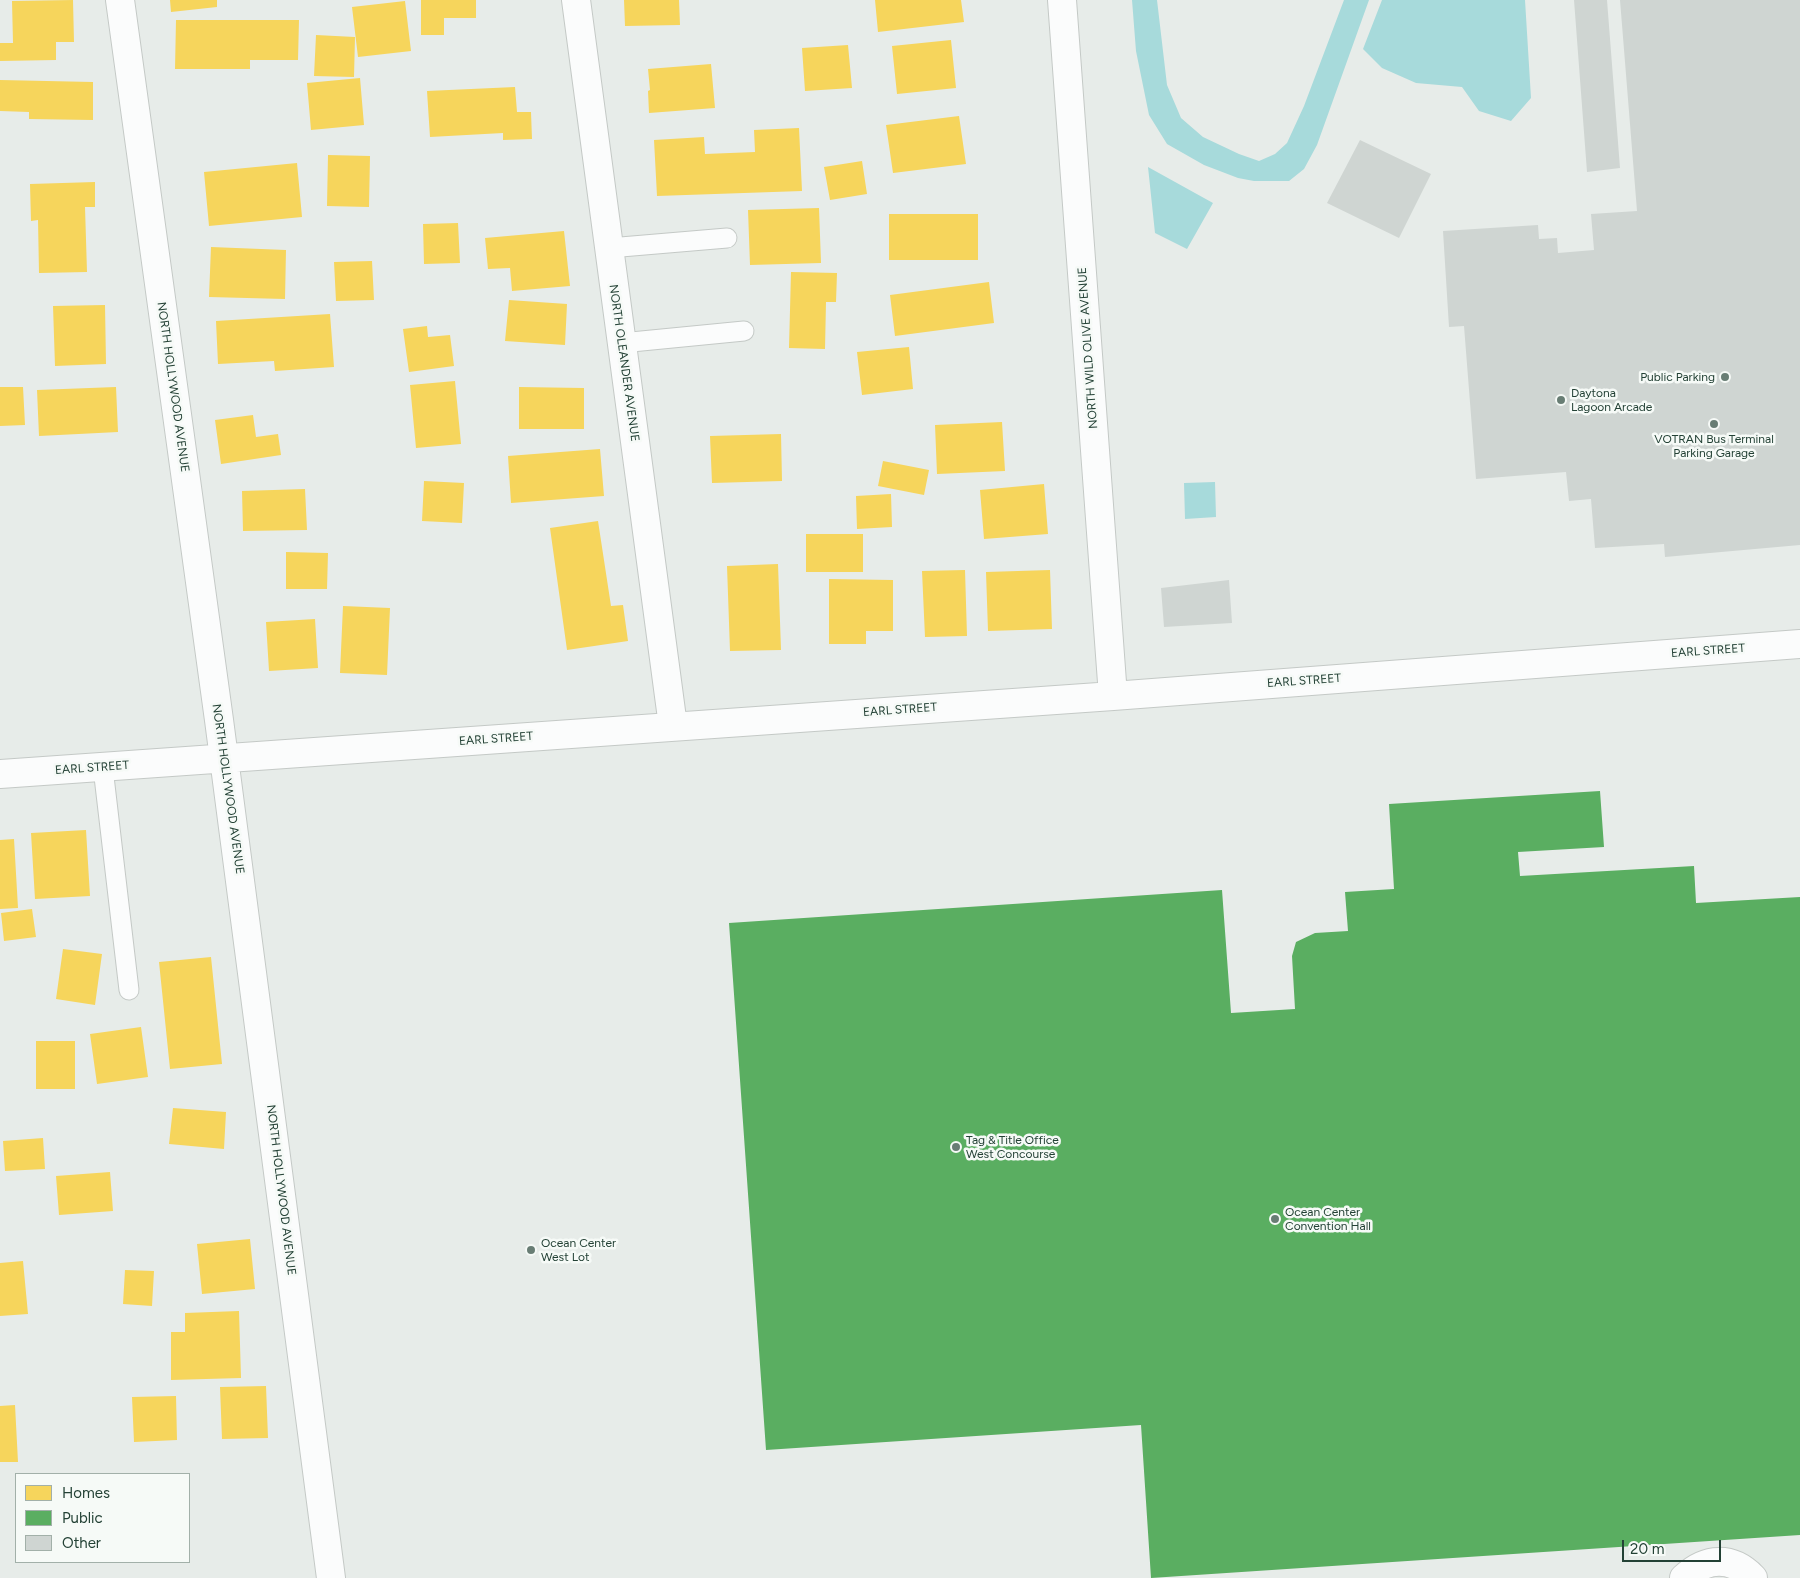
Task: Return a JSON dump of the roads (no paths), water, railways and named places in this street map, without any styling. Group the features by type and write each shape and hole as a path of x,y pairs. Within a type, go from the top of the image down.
{"street":[{"name":"NORTH HOLLYWOOD AVENUE","path":"120,0 224,760 331,1578"},
{"name":"NORTH OLEANDER AVENUE","path":"576,0 673,726"},
{"name":"NORTH WILD OLIVE AVENUE","path":"1062,0 1113,696"},
{"name":"EARL STREET","path":"0,774 224,760 673,726 1113,696 1800,644"},
{"path":"1684,1578 1693,1569 1718,1561 1731,1563 1743,1568 1754,1578"}],"lane":[{"path":"609,248 727,238"},
{"path":"621,343 744,331"},
{"path":"103,768 129,990"}],"water":[{"path":"1132,0 1157,0 1167,85 1181,118 1203,137 1259,161 1275,154 1287,143 1304,106 1344,0 1369,0 1317,145 1304,169 1289,181 1254,181 1238,178 1204,165 1167,144 1149,115 1136,51"},
{"path":"1382,0 1525,0 1531,98 1511,121 1479,111 1462,87 1416,83 1382,68 1363,49"},
{"path":"1148,167 1213,203 1187,249 1155,233"},
{"path":"1215,482 1216,517 1185,519 1184,483"}],"place":[{"name":"Public Parking","path":"1725,377"},
{"name":"Daytona Lagoon Arcade","path":"1561,400"},
{"name":"VOTRAN Bus Terminal Parking Garage","path":"1714,424"},
{"name":"Tag & Title Office West Concourse","path":"956,1147"},
{"name":"Ocean Center Convention Hall","path":"1275,1219"},
{"name":"Ocean Center West Lot","path":"531,1250"}]}
